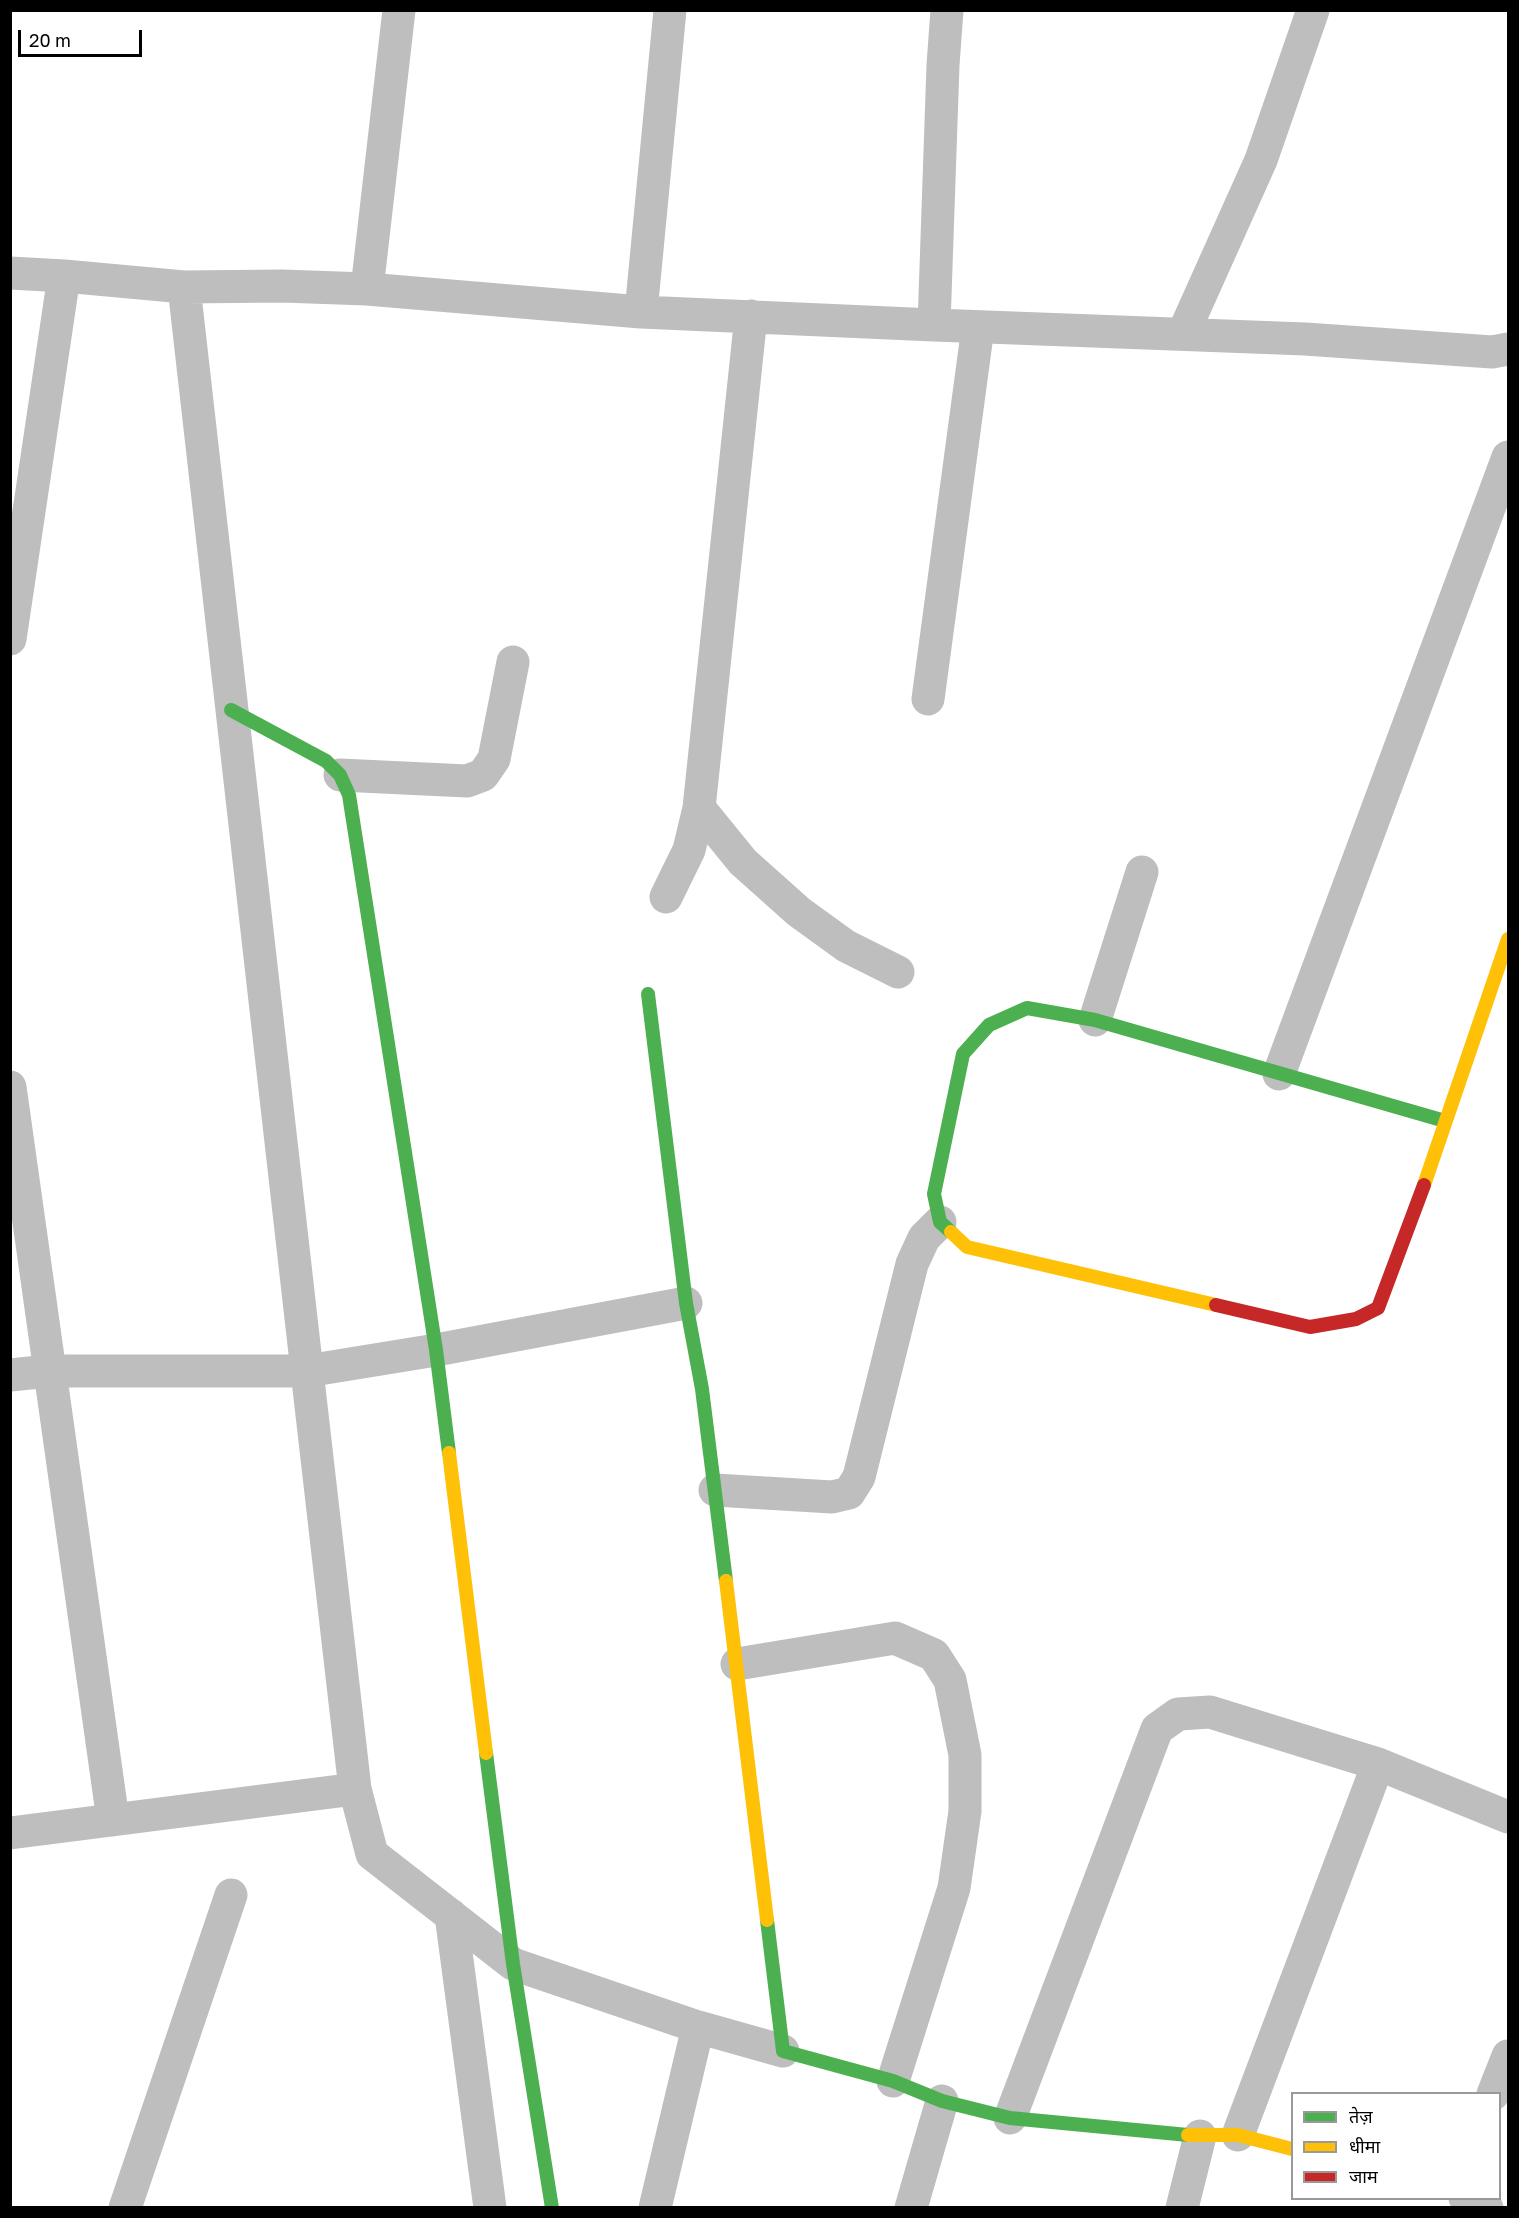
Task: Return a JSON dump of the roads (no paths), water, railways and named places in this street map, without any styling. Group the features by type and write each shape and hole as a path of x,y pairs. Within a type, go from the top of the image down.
{"street":[{"path":"367,289 399,10"},
{"path":"640,312 670,10"},
{"path":"934,325 947,10"},
{"path":"1183,334 1261,160 1313,10"},
{"path":"10,273 184,287 282,286 367,289 640,312 1316,340 1492,352 1509,349"},
{"path":"10,639 64,276"},
{"path":"184,287 355,1789 372,1854 513,1964 698,2027 893,2081 942,2102 1010,2118 1200,2136 1238,2135 1291,2149"},
{"path":"666,897 689,850 699,808 751,316"},
{"path":"928,699 978,327"},
{"path":"1279,1074 1509,457"},
{"path":"340,775 467,781 483,775 494,759 513,662"},
{"path":"231,710 326,761 340,775 349,795 436,1350 513,1964 552,2208"},
{"path":"699,808 743,862 799,912 846,946 898,972"},
{"path":"1095,1020 1142,872"},
{"path":"1445,1121 1095,1020 1027,1008 989,1025 963,1054 934,1194 940,1222 967,1247 1310,1327 1356,1319 1377,1308 1445,1121 1509,939"},
{"path":"648,994 686,1303 702,1389 715,1490 783,2051"},
{"path":"10,1087 113,1820"},
{"path":"715,1490 832,1497 849,1493 859,1477 912,1264 924,1238 940,1222"},
{"path":"10,1375 50,1371 307,1371 436,1350 686,1303"},
{"path":"737,1664 895,1638 934,1655 950,1680 965,1755 965,1811 954,1888 893,2081"},
{"path":"1010,2118 1157,1729 1178,1714 1210,1712 1377,1764 1509,1817"},
{"path":"1238,2135 1377,1764"},
{"path":"10,1833 355,1789"},
{"path":"125,2208 231,1895"},
{"path":"451,1915 490,2208"},
{"path":"655,2208 698,2027"},
{"path":"1494,2092 1509,2055"},
{"path":"911,2208 942,2102"},
{"path":"1182,2208 1200,2136"},
{"path":"1467,2200 1487,2208"}]}
